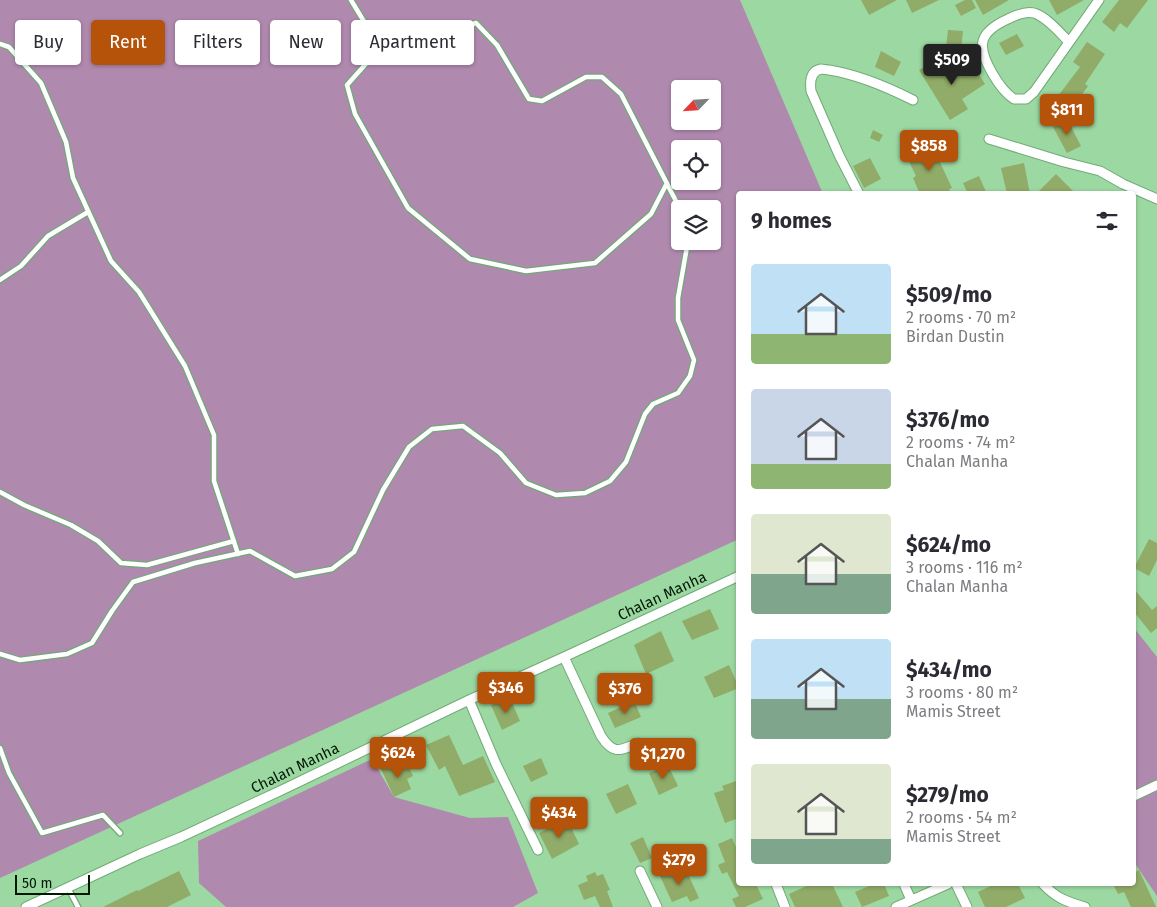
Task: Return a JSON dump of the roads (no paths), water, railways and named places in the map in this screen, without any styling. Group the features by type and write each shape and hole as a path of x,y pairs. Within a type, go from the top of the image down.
{"street":[{"path":"1069,42 1044,19 1037,14 1028,12 1010,18 991,29 983,39 982,47 989,66 1004,91 1014,99 1021,100 1027,98 1034,92 1099,0"},
{"path":"857,191 839,155 811,91 811,77 814,72 821,69 850,75 913,100"},
{"path":"989,139 1014,148 1100,171 1123,184 1157,199"},
{"name":"Chalan Manha","path":"26,907 181,837 469,700 736,577"},
{"path":"564,657 606,743 612,749 617,750 639,743"},
{"path":"469,700 496,764 538,850"},
{"path":"1136,795 1157,785"},
{"path":"640,871 657,907"},
{"path":"777,886 785,907"},
{"path":"905,886 911,900"},
{"path":"896,907 944,886"},
{"path":"957,886 967,907"},
{"path":"1045,886 1062,900 1085,907"}],"lane":[{"path":"350,0 362,20"},
{"path":"474,24 476,23 497,45 529,99 542,101 586,77 602,77 621,94 676,200"},
{"path":"0,44 9,48 42,83 66,142 73,178 111,262 139,292 185,366 214,435 214,481 238,554"},
{"path":"365,65 347,85 355,114 408,208 470,259 526,271 595,263 651,214 667,183"},
{"path":"0,280 21,266 48,236 88,212"},
{"path":"0,654 20,660 67,654 92,643 133,582 195,563 250,551 294,576 332,569 354,552 383,490 409,447 432,429 463,426 500,453 526,482 556,495 585,493 610,481 626,462 645,414 654,404 678,393 690,376 694,360 678,320 678,298 686,250"},
{"path":"0,492 98,541 121,563 147,565 234,541"},
{"path":"0,748 9,774 42,833 103,815 120,834"},
{"path":"68,888 78,907"}]}
